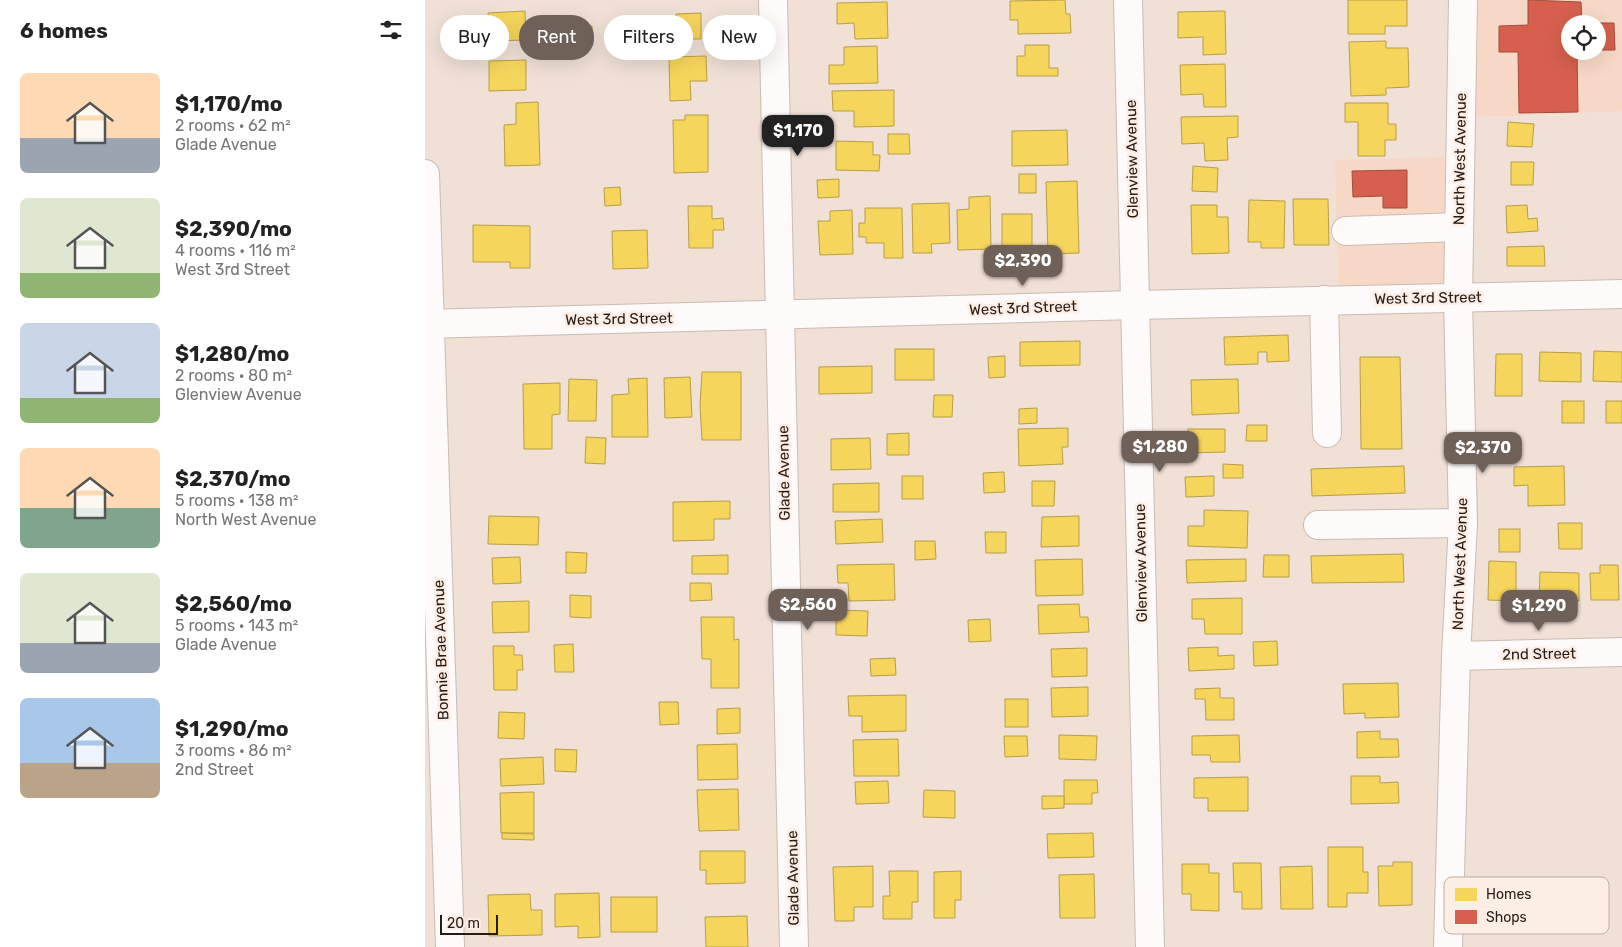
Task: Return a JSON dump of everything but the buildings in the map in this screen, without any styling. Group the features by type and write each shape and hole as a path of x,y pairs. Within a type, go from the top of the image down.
{"street":[{"name":"Glade Avenue","path":"773,0 794,947"},
{"name":"Glenview Avenue","path":"1128,0 1150,947"},
{"name":"North West Avenue","path":"1450,877 1456,656 1463,523 1458,298 1463,0"},
{"name":"Bonnie Brae Avenue","path":"425,174 428,324 450,947"},
{"path":"1347,231 1459,227"},
{"name":"West 3rd Street","path":"428,324 1622,294"},
{"path":"1324,300 1327,433"},
{"path":"1318,525 1463,523"},
{"name":"2nd Street","path":"1456,656 1622,652"},
{"name":"North West Avenue","path":"1448,934 1448,947"}],"shaded area":[{"path":"1475,0 1622,0 1622,111 1474,117"},
{"path":"1448,157 1455,306 1339,306 1335,160"}]}
